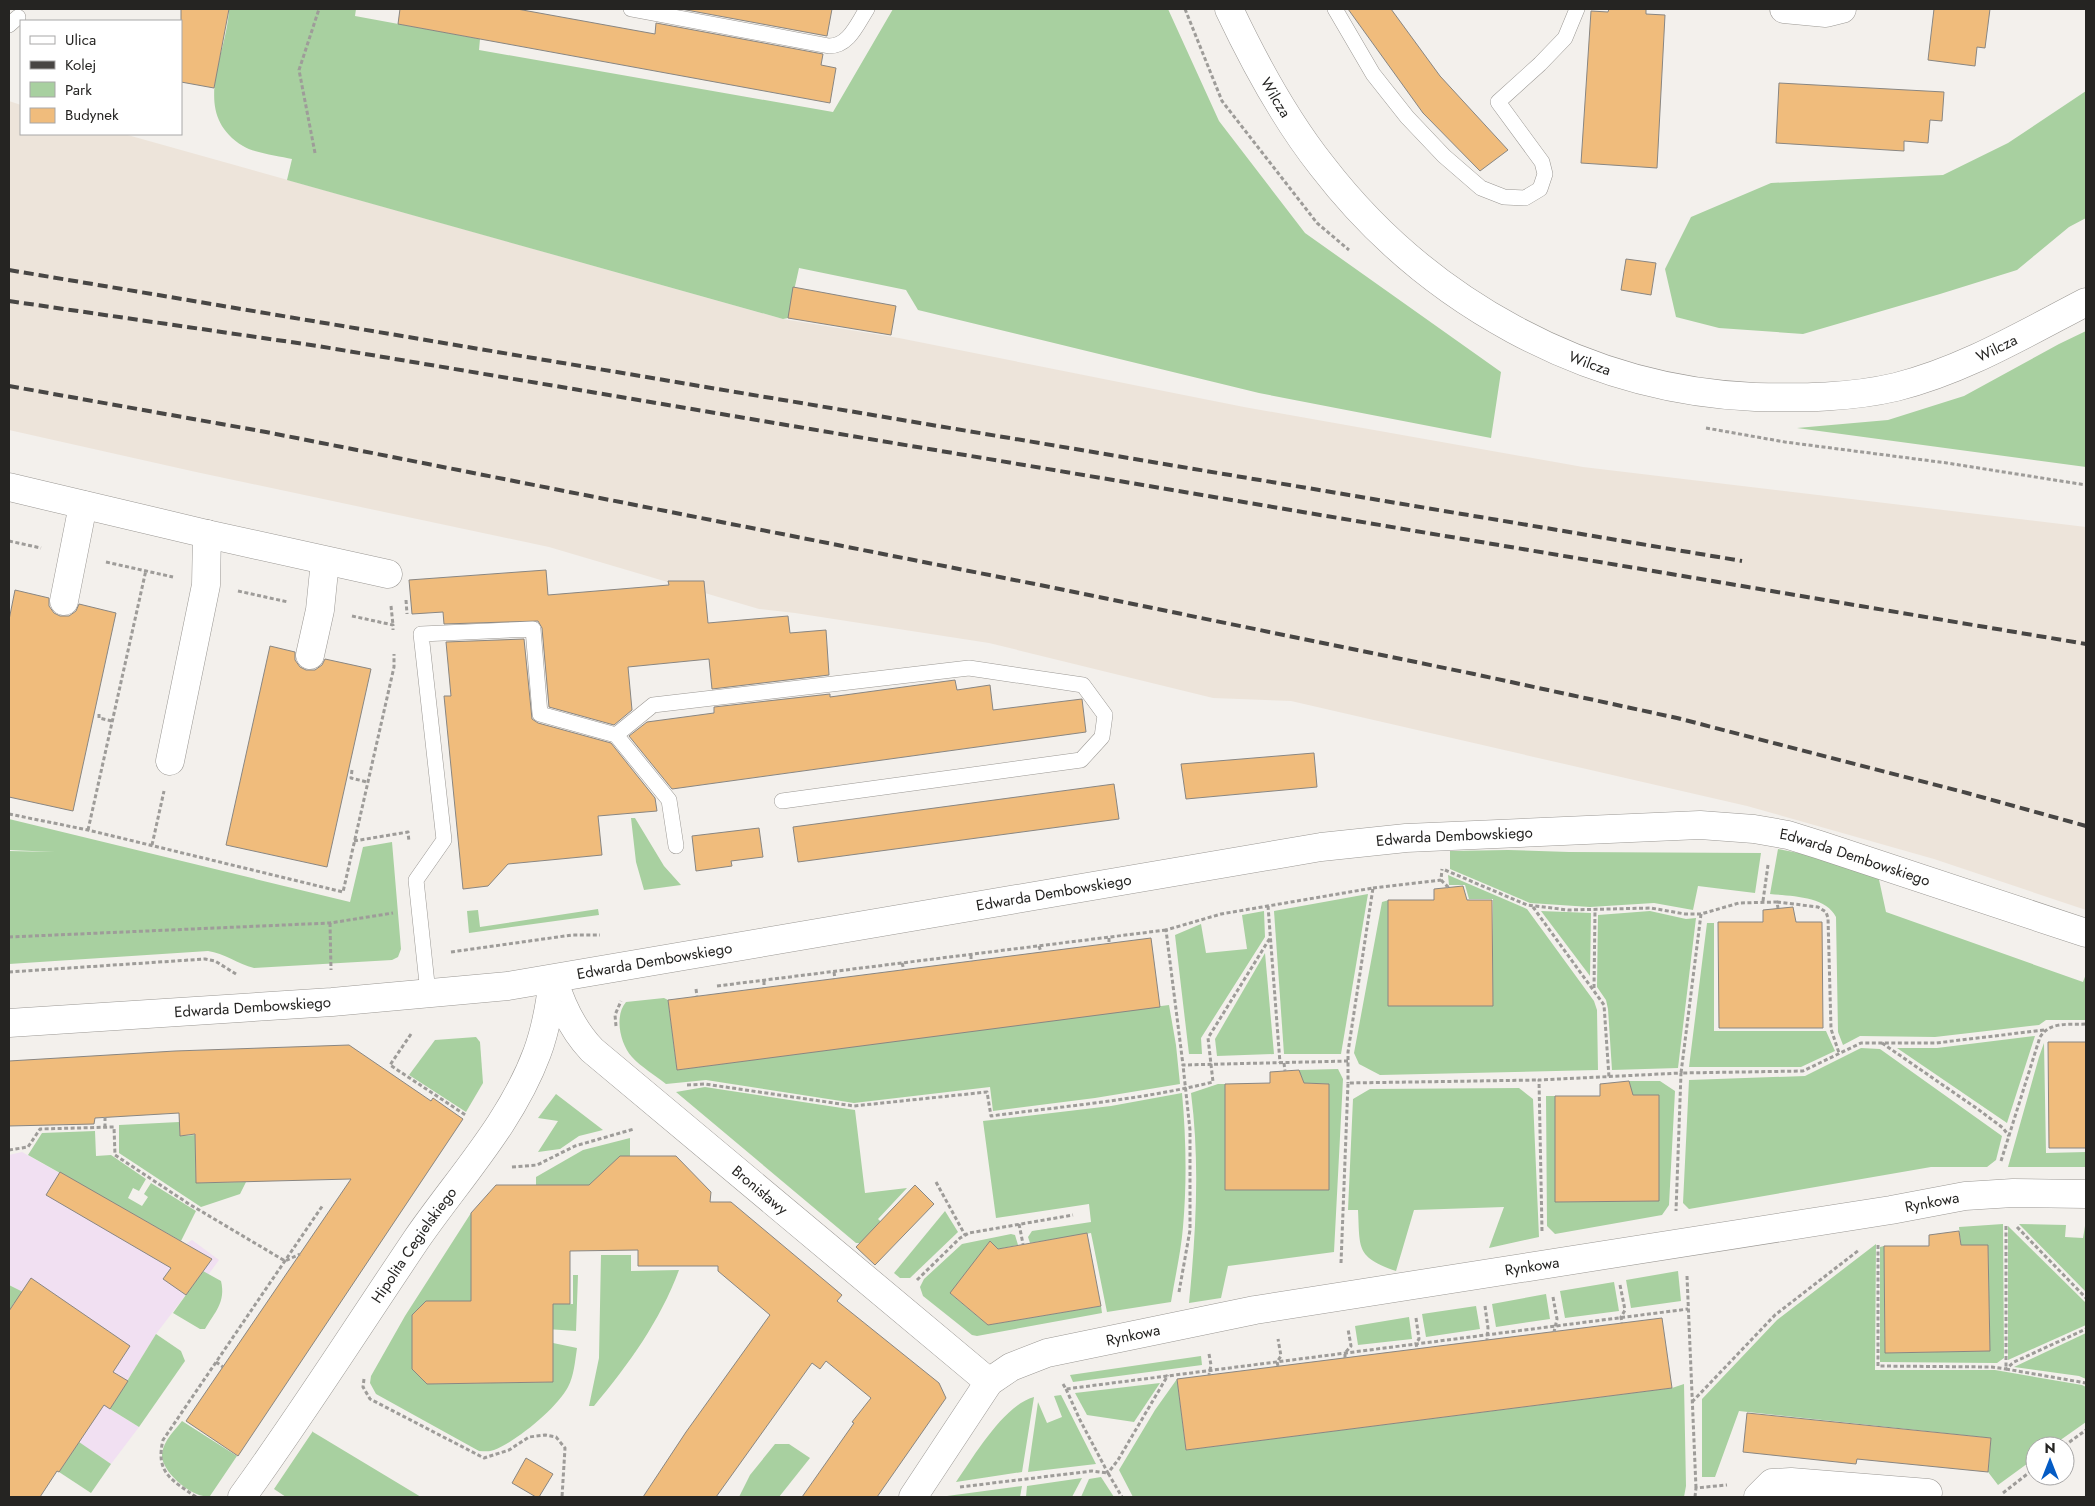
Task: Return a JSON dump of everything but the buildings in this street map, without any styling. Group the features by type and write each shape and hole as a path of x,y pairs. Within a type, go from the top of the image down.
{"street":[{"name":"Wilcza","path":"1229,9 1247,47 1293,127 1328,174 1384,235 1436,280 1484,313 1577,360 1643,382 1711,394 1808,398 1866,393 1920,380 1968,363 2086,302"},
{"path":"1784,9 1826,12 1842,9"},
{"path":"9,487 207,534 388,574"},
{"path":"64,601 83,505"},
{"path":"170,761 206,584 207,534"},
{"path":"310,655 320,610 325,561"},
{"name":"Edwarda Dembowskiego","path":"9,1023 332,1002 480,989 553,979 1321,847 1443,836 1700,825 1754,829 1788,835 1820,845 2086,933"},
{"name":"Bronisławy","path":"553,979 567,1015 578,1033 592,1050 989,1382"},
{"name":"Hipolita Cegielskiego","path":"242,1497 313,1396 417,1239 508,1114 523,1087 538,1052 547,1022 553,979"},
{"name":"Rynkowa","path":"989,1382 1011,1367 1047,1353 1255,1310 1891,1210 1965,1196 2013,1193 2086,1194"},
{"path":"913,1497 989,1382"},
{"path":"1758,1496 1772,1483 1791,1482 1928,1493 1924,1497"}],"lane":[{"path":"631,9 829,46 838,46 845,42 867,9"},
{"path":"1335,9 1373,74 1408,117 1444,156 1481,188 1504,197 1525,198 1540,188 1545,174 1542,162 1498,102 1566,38 1577,9"},
{"path":"428,993 416,880 444,840 421,634 533,628 540,714 616,735 669,800 676,846"},
{"path":"616,735 653,705 969,668 1083,685 1105,715 1102,737 1081,760 782,802"}],"path":[{"path":"315,153 299,70 319,9"},
{"path":"9,541 392,625 393,633"},
{"path":"88,830 146,570"},
{"path":"9,814 88,830 343,892 394,667 394,650"},
{"path":"98,714 98,718 112,721"},
{"path":"152,845 170,761"},
{"path":"352,770 351,778 367,782"},
{"path":"354,840 408,832"},
{"path":"1441,880 1443,836"},
{"path":"1442,869 1533,906 1595,911 1651,908 1685,914 1701,914 1740,903 1763,901 1818,907 1826,912 1828,918 1831,1029 1839,1053"},
{"path":"715,987 1166,930 1221,914 1373,888 1441,880"},
{"path":"1441,880 1449,888"},
{"path":"1340,1296 1348,1061 1373,888"},
{"path":"1763,901 1764,891"},
{"path":"1777,902 1778,908"},
{"path":"1268,906 1282,1063 1285,1071"},
{"path":"1533,906 1600,998 1605,1011 1609,1077"},
{"path":"9,937 330,923 418,909"},
{"path":"1594,988 1595,911"},
{"path":"1676,1217 1682,1073 1701,914"},
{"path":"330,923 331,971"},
{"path":"1166,930 1184,1066 1190,1130 1190,1230 1178,1296"},
{"path":"424,957 459,950 572,935 604,935"},
{"path":"1109,938 1109,944"},
{"path":"705,1084 854,1106 987,1092 991,1116 1186,1089 1213,1082 1208,1038 1270,938"},
{"path":"1039,946 1041,952"},
{"path":"971,955 971,962"},
{"path":"9,972 205,958 215,961 239,975"},
{"path":"902,963 904,970"},
{"path":"322,970 331,971 341,968"},
{"path":"834,972 835,979"},
{"path":"764,980 764,988"},
{"path":"687,990 706,988"},
{"path":"696,989 697,996"},
{"path":"1348,1082 1539,1080 1682,1073 1803,1071 1861,1043 1936,1044 2044,1030 2051,1026 2086,1024"},
{"path":"2000,1163 2040,1037 2044,1030"},
{"path":"411,1034 390,1066 470,1117"},
{"path":"1881,1043 1979,1110 2003,1128 2009,1136"},
{"path":"1184,1066 1348,1061"},
{"path":"1614,1077 1615,1082"},
{"path":"1539,1080 1542,1240"},
{"path":"105,1117 105,1127"},
{"path":"9,1150 28,1147 40,1129 114,1126 115,1155 189,1204 285,1261"},
{"path":"504,1168 537,1165 575,1146 637,1128"},
{"path":"936,1182 965,1235"},
{"path":"196,1497 171,1478 163,1468 159,1455 163,1440 323,1205"},
{"path":"914,1283 965,1235 981,1230 1073,1215"},
{"path":"2006,1368 2008,1220 2086,1298"},
{"path":"1019,1224 1023,1244"},
{"path":"1878,1235 1878,1366 2006,1368 2086,1383"},
{"path":"1685,1242 1695,1497"},
{"path":"1692,1402 1775,1315 1863,1247"},
{"path":"285,1261 300,1254"},
{"path":"1619,1277 1624,1310 1621,1317 1622,1323"},
{"path":"1552,1288 1557,1319 1554,1332"},
{"path":"1484,1301 1488,1328 1487,1340"},
{"path":"1066,1389 1168,1375 1278,1364 1345,1353 1688,1309"},
{"path":"1415,1312 1419,1339 1416,1344 1417,1349"},
{"path":"1345,1353 1351,1346 1346,1324"},
{"path":"2006,1368 2014,1362 2086,1329"},
{"path":"1269,1338 1278,1336 1280,1356 1278,1364"},
{"path":"1208,1348 1211,1366 1209,1372"},
{"path":"1345,1353 1346,1358"},
{"path":"216,1362 222,1367"},
{"path":"1108,1473 1118,1460 1168,1375"},
{"path":"1059,1376 1080,1420 1122,1497"},
{"path":"364,1378 363,1388 370,1399 484,1458 509,1450 529,1437 545,1435 556,1437 566,1448 562,1497"},
{"path":"2075,1438 2086,1430"},
{"path":"954,1488 1092,1471 1108,1473"},
{"path":"2003,1493 2025,1476"},
{"path":"1696,1488 1729,1485 1758,1496"}],"shaded area":[{"path":"9,101 20,105 20,135 128,135 783,319 899,338 1244,407 1583,467 2086,527 2086,910 1934,859 1747,806 1291,701 1213,698 989,643 759,609 549,547 9,430"},
{"path":"22,1152 186,1244 192,1240 219,1260 208,1275 203,1272 156,1334 110,1409 139,1427 111,1464 79,1443 59,1472 9,1438 9,1310 14,1303 27,1294 9,1285 9,1155"}],"green space":[{"path":"229,9 356,9 355,16 480,39 479,50 833,112 893,9 1168,9 1219,121 1305,233 1501,372 1491,438 1259,393 918,310 906,290 799,268 788,318 783,319 287,180 292,159 243,146 227,132 218,117 214,100 215,83"},
{"path":"2086,91 2086,218 2069,227 2017,270 1803,334 1719,328 1676,317 1665,269 1691,217 1771,183 1943,175 2008,143"},
{"path":"2086,331 2086,467 1797,428 1888,420 1964,396"},
{"path":"631,818 635,818 664,866 681,885 644,890 636,862"},
{"path":"9,819 350,902 363,847 392,842 401,949 398,957 392,960 254,968 208,951 9,964 9,851 55,852 9,850"},
{"path":"1778,849 1814,856 1878,875 1886,912 2083,982 2086,974 2086,1020 2046,1020 2039,1025 1935,1037 1860,1036 1843,1045 1838,1032 1836,917 1831,910 1816,901 1807,898 1770,894"},
{"path":"1450,851 1761,853 1755,893 1698,886 1693,910 1654,903 1590,907 1530,903 1450,869"},
{"path":"1448,875 1527,909 1594,1001 1597,1010 1598,1070 1380,1075 1359,1064 1354,1053 1382,902 1389,900 1389,1006 1493,1005 1493,899 1469,899 1465,885 1449,885"},
{"path":"1368,894 1341,1054 1284,1054 1274,911"},
{"path":"598,909 599,915 469,933 467,911 478,910 480,927"},
{"path":"1264,911 1265,937 1201,1038 1202,1054 1189,1054 1175,935 1201,924 1206,953 1247,949 1242,915"},
{"path":"1541,911 1591,913 1590,976"},
{"path":"1650,911 1686,919 1696,918 1678,1068 1612,1070 1608,1009 1606,1000 1597,987 1598,915"},
{"path":"1707,923 1714,923 1714,1031 1826,1031 1835,1051 1801,1067 1689,1067"},
{"path":"1265,953 1274,1054 1217,1056 1215,1039"},
{"path":"664,998 668,1000 677,1070 1169,1005 1180,1084 1095,1098 993,1111 990,1087 854,1103 706,1080 666,1084 632,1057 624,1045 619,1022 622,1008 626,1002"},
{"path":"2035,1036 2007,1123 1897,1048 1937,1048"},
{"path":"476,1037 480,1042 483,1083 466,1112 409,1075 435,1040"},
{"path":"2044,1043 2046,1153 2086,1152 2086,1167 2008,1167"},
{"path":"1861,1048 1880,1049 2002,1136 1996,1160 1987,1167 1931,1167 1689,1209 1683,1203 1689,1080 1805,1076"},
{"path":"1338,1069 1343,1079 1334,1252 1228,1266 1221,1298 1189,1303 1196,1198 1194,1119 1191,1093 1218,1084 1225,1084 1225,1136 1329,1189 1329,1084 1304,1083 1299,1070"},
{"path":"1629,1081 1660,1081 1675,1091 1669,1205 1662,1215 1555,1234 1547,1226 1546,1096 1555,1096 1555,1202 1659,1201"},
{"path":"705,1087 855,1110 865,1193 907,1188 878,1219 899,1239 894,1244 856,1243 676,1092"},
{"path":"1519,1088 1533,1099 1539,1237 1489,1248 1504,1207 1414,1210 1396,1271 1373,1261 1367,1256 1360,1243 1358,1210 1348,1210 1353,1099 1370,1089"},
{"path":"1182,1093 1185,1193 1181,1246 1171,1302 1107,1312 1091,1233 1030,1243 1028,1237 1032,1231 1091,1222 1089,1204 996,1218 983,1121 1111,1106"},
{"path":"556,1094 603,1130 579,1136 560,1149 538,1152 558,1121 538,1118"},
{"path":"179,1122 180,1136 195,1135 196,1183 246,1182 240,1194 201,1207 119,1153 119,1125"},
{"path":"95,1131 96,1156 111,1155 146,1179 139,1191 133,1188 128,1198 142,1206 148,1197 144,1194 151,1183 196,1211 181,1241 28,1155 42,1133"},
{"path":"630,1138 630,1156 605,1191 536,1185 536,1177 583,1150"},
{"path":"945,1211 958,1232 910,1278 900,1278 894,1273"},
{"path":"471,1213 471,1301 427,1301 412,1315 412,1369 427,1384 553,1382 553,1343 577,1348 570,1383 563,1395 546,1414 525,1432 503,1446 488,1451 479,1451 376,1394 370,1383 371,1376 405,1316"},
{"path":"2003,1224 2004,1358 1997,1363 1880,1362 1880,1247 1884,1246 1885,1353 1990,1351 1988,1245 1961,1245 1959,1227"},
{"path":"2019,1224 2066,1225 2065,1237 2083,1238 2086,1226 2086,1292"},
{"path":"2008,1226 2086,1303 2086,1325 2008,1360"},
{"path":"1011,1234 1015,1235 1018,1245 998,1249 990,1242 951,1294 988,1325 1101,1306 1102,1313 977,1336 972,1335 923,1296 920,1287 924,1279 962,1244"},
{"path":"1876,1244 1875,1370 1995,1370 2082,1385 2086,1387 2086,1422 2066,1436 2025,1436 2025,1465 1998,1485 1988,1472 1991,1438 1739,1411 1715,1477 1702,1477 1702,1399 1777,1320"},
{"path":"601,1255 631,1255 631,1271 679,1270 663,1307 642,1341 594,1406 589,1406 599,1358"},
{"path":"203,1271 221,1281 222,1295 219,1306 205,1329 200,1329 173,1313"},
{"path":"1678,1271 1681,1301 1631,1308 1626,1280"},
{"path":"573,1275 578,1275 576,1331 547,1329 547,1304 573,1304"},
{"path":"1614,1282 1619,1311 1565,1318 1560,1291"},
{"path":"9,1285 27,1294 19,1307 14,1303 9,1311"},
{"path":"1546,1294 1550,1319 1496,1327 1492,1304"},
{"path":"1476,1306 1480,1329 1426,1337 1422,1314"},
{"path":"1409,1317 1412,1339 1358,1345 1355,1326"},
{"path":"2086,1333 2086,1379 2079,1376 2014,1367"},
{"path":"156,1334 181,1351 185,1361 139,1427 110,1409"},
{"path":"1201,1356 1202,1365 1073,1382 1070,1375"},
{"path":"1177,1379 1186,1450 1672,1388 1684,1384 1686,1486 1684,1497 1133,1497 1119,1470 1155,1410"},
{"path":"1160,1383 1134,1422 1087,1415 1075,1393"},
{"path":"1061,1395 1096,1464 1028,1472 1038,1402 1047,1423 1062,1417 1054,1396"},
{"path":"1034,1397 1022,1472 956,1482 1001,1421 1023,1402"},
{"path":"182,1421 237,1456 210,1496 195,1494 187,1489 172,1476 163,1461 163,1449 170,1436"},
{"path":"313,1431 421,1497 286,1497 274,1489"},
{"path":"79,1442 111,1464 91,1493 59,1472"},
{"path":"775,1444 789,1444 810,1458 779,1497 739,1497 750,1475"},
{"path":"1101,1477 1114,1497 1081,1497 1089,1479"},
{"path":"1082,1478 1072,1497 1026,1497 1027,1486"},
{"path":"1022,1486 1020,1497 946,1497 947,1496"}],"railway":[{"path":"9,270 1742,561"},
{"path":"9,301 318,346 2086,644"},
{"path":"9,386 266,432 1050,587 1474,674 1677,718 1967,793 2086,826"}]}
